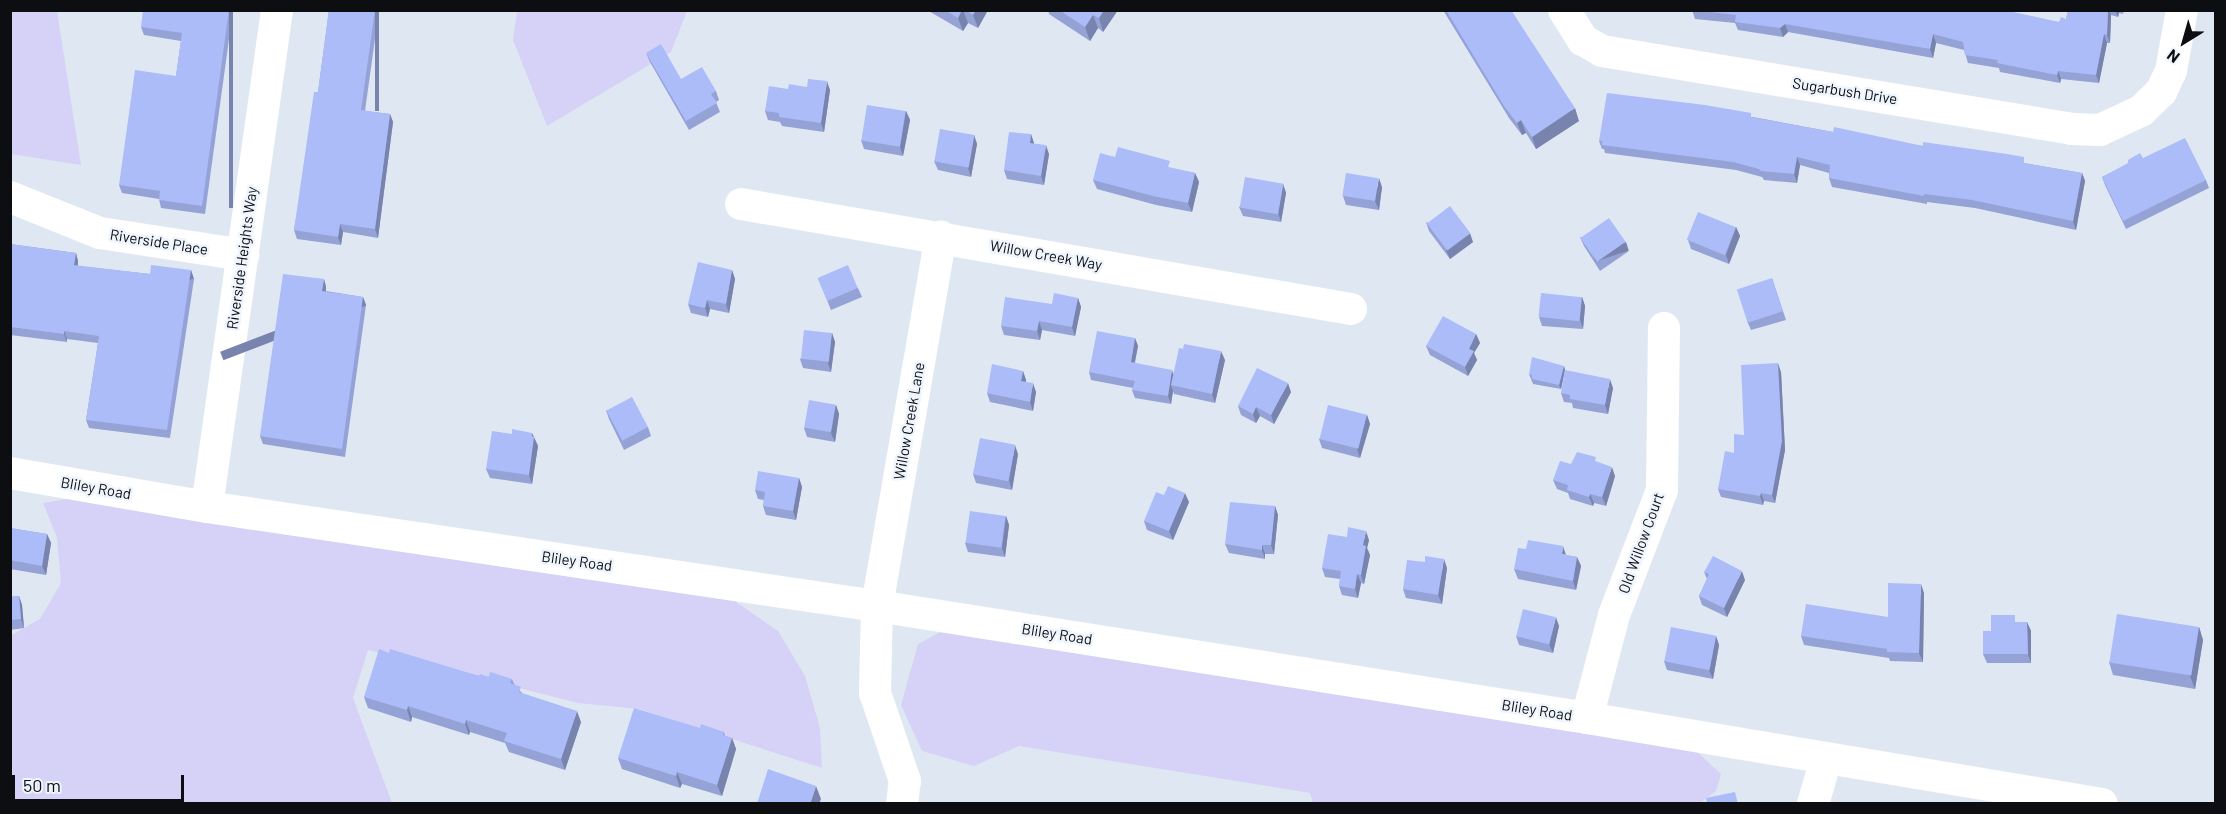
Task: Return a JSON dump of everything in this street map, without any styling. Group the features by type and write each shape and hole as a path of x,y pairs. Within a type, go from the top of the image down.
{"street":[{"name":"Riverside Heights Way","path":"207,507 277,10"},
{"name":"Sugarbush Drive","path":"1564,10 1583,40 1602,51 2072,129 2100,130 2141,111 2161,92 2171,71 2182,10"},
{"name":"Riverside Place","path":"10,197 100,233 243,255"},
{"name":"Willow Creek Way","path":"741,204 1351,309"},
{"name":"Willow Creek Lane","path":"902,804 905,781 875,693 877,606 941,237"},
{"name":"Old Willow Court","path":"1587,718 1614,615 1662,490 1664,328"},
{"name":"Bliley Road","path":"10,473 207,507 877,606 1587,718 2102,804"},
{"path":"1814,804 1826,759"}],"shaded area":[{"path":"10,11 57,11 81,165 11,154"},
{"path":"517,11 687,11 671,52 547,126 513,40"},
{"path":"72,498 733,600 778,631 805,676 820,728 822,768 639,709 578,703 368,650 353,698 392,803 11,803 10,636 40,619 61,583 57,538 43,503"},
{"path":"946,629 1696,751 1721,774 1716,791 1700,803 1313,803 1310,793 1019,746 974,766 922,751 901,705 918,644"}],"building":[{"path":"143,10 229,10 202,206 159,200 160,191 119,185 135,70 176,76 182,33 141,27"},
{"path":"329,10 375,10 361,110 390,114 375,229 340,224 338,237 294,230 314,92 318,92"},
{"path":"945,10 962,10 958,18"},
{"path":"965,10 976,10 973,15"},
{"path":"1059,10 1104,10 1099,18 1093,15 1085,27"},
{"path":"1446,10 1511,10 1575,108 1532,137 1521,120 1517,123 1504,106"},
{"path":"1692,10 2004,10 2059,22 2061,17 2066,19 2068,10 2108,10 2107,35 2104,34 2096,75 2058,71 2057,75 1997,63 1998,60 1965,55 1963,42 1933,34 1930,49 1785,24 1780,28 1735,22 1736,15"},
{"path":"661,44 681,79 702,67 716,91 711,94 717,103 686,121 646,53"},
{"path":"808,79 827,81 821,123 779,117 779,113 765,111 769,86 788,89 789,84 807,87"},
{"path":"1607,93 1705,105 1751,113 1751,117 1833,132 1834,127 1923,146 1923,142 2024,157 2024,163 2082,173 2073,221 1972,200 1924,194 1924,196 1829,178 1830,165 1797,157 1794,174 1761,171 1733,162 1602,145 1602,141 1599,141"},
{"path":"867,105 906,111 900,147 861,141"},
{"path":"940,129 974,135 969,168 934,161"},
{"path":"1009,132 1031,134 1030,143 1046,145 1041,176 1004,170"},
{"path":"2185,138 2206,180 2123,221 2102,177 2128,163 2128,160 2140,153 2143,158"},
{"path":"1118,147 1170,161 1168,167 1195,173 1188,203 1093,180 1100,153 1115,157"},
{"path":"1346,173 1379,178 1375,201 1342,196"},
{"path":"1245,177 1283,184 1278,214 1240,208"},
{"path":"1450,206 1470,233 1447,251 1427,223"},
{"path":"1698,212 1736,227 1725,255 1687,240"},
{"path":"1609,218 1626,242 1597,262 1580,238"},
{"path":"10,244 76,253 74,265 150,274 151,265 191,270 167,430 86,420 99,336 10,327"},
{"path":"698,262 732,270 726,304 707,300 705,308 688,304"},
{"path":"848,265 858,288 827,301 818,278"},
{"path":"283,274 324,279 322,291 363,297 342,449 260,436"},
{"path":"1772,278 1783,311 1748,323 1737,289"},
{"path":"1054,293 1078,298 1072,327 1039,321 1037,331 1001,326 1005,297 1052,304"},
{"path":"1541,293 1582,297 1579,321 1538,317"},
{"path":"1443,316 1476,334 1469,349 1474,351 1465,367 1426,346"},
{"path":"804,330 832,333 829,362 801,359"},
{"path":"1097,331 1135,338 1131,362 1172,370 1168,396 1132,390 1135,381 1089,372"},
{"path":"1184,344 1221,351 1212,394 1171,385 1179,348 1183,349"},
{"path":"1532,357 1564,366 1559,385 1532,379 1532,375 1529,374"},
{"path":"1778,363 1782,441 1772,495 1761,493 1760,496 1718,489 1725,451 1734,453 1734,434 1744,435 1741,365"},
{"path":"992,364 1023,371 1021,381 1033,383 1030,402 987,393"},
{"path":"1257,368 1288,383 1271,415 1256,407 1253,414 1238,406"},
{"path":"1565,370 1610,379 1605,405 1570,399 1570,395 1561,393"},
{"path":"632,397 648,427 622,441 606,411"},
{"path":"809,400 836,405 831,432 804,428"},
{"path":"1328,405 1367,415 1358,449 1320,439"},
{"path":"512,429 532,433 534,437 529,475 486,469 492,431 512,434"},
{"path":"980,438 1015,445 1008,481 973,474"},
{"path":"1577,452 1596,457 1595,461 1612,467 1602,497 1590,494 1589,497 1567,490 1568,485 1553,480 1560,461 1571,464"},
{"path":"758,471 799,478 793,511 763,506 765,492 755,490"},
{"path":"1168,486 1185,493 1169,531 1144,521 1156,492 1164,495"},
{"path":"1230,502 1275,506 1271,545 1262,545 1262,550 1225,544"},
{"path":"970,511 1006,516 1001,548 966,543"},
{"path":"1348,527 1366,531 1361,575 1357,574 1355,589 1339,586 1341,571 1322,568 1328,534 1347,537"},
{"path":"10,528 47,534 42,566 10,560"},
{"path":"1528,540 1563,546 1562,554 1577,557 1573,581 1514,569 1518,548 1526,549"},
{"path":"1425,556 1444,559 1438,595 1403,589 1407,560 1425,562"},
{"path":"1713,556 1742,571 1724,608 1699,596 1709,574 1704,572"},
{"path":"1888,583 1921,584 1919,653 1887,652 1887,649 1801,636 1806,604 1888,617"},
{"path":"19,596 21,619 10,620 10,597"},
{"path":"1523,609 1556,617 1549,644 1516,636"},
{"path":"2117,614 2199,627 2191,675 2109,662"},
{"path":"1991,615 2015,615 2015,622 2027,622 2028,654 1983,654 1983,631 1991,631"},
{"path":"1671,627 1716,636 1709,670 1664,661"},
{"path":"379,649 389,653 390,649 479,676 480,674 489,677 490,672 512,679 510,683 521,687 519,692 577,711 561,759 504,741 507,733 466,720 465,724 408,706 407,710 364,697"},
{"path":"634,708 700,728 701,724 724,732 723,735 732,738 717,785 677,772 676,776 618,758"},
{"path":"768,769 816,786 810,804 757,804"},
{"path":"1735,792 1738,804 1707,804 1706,798"}]}
